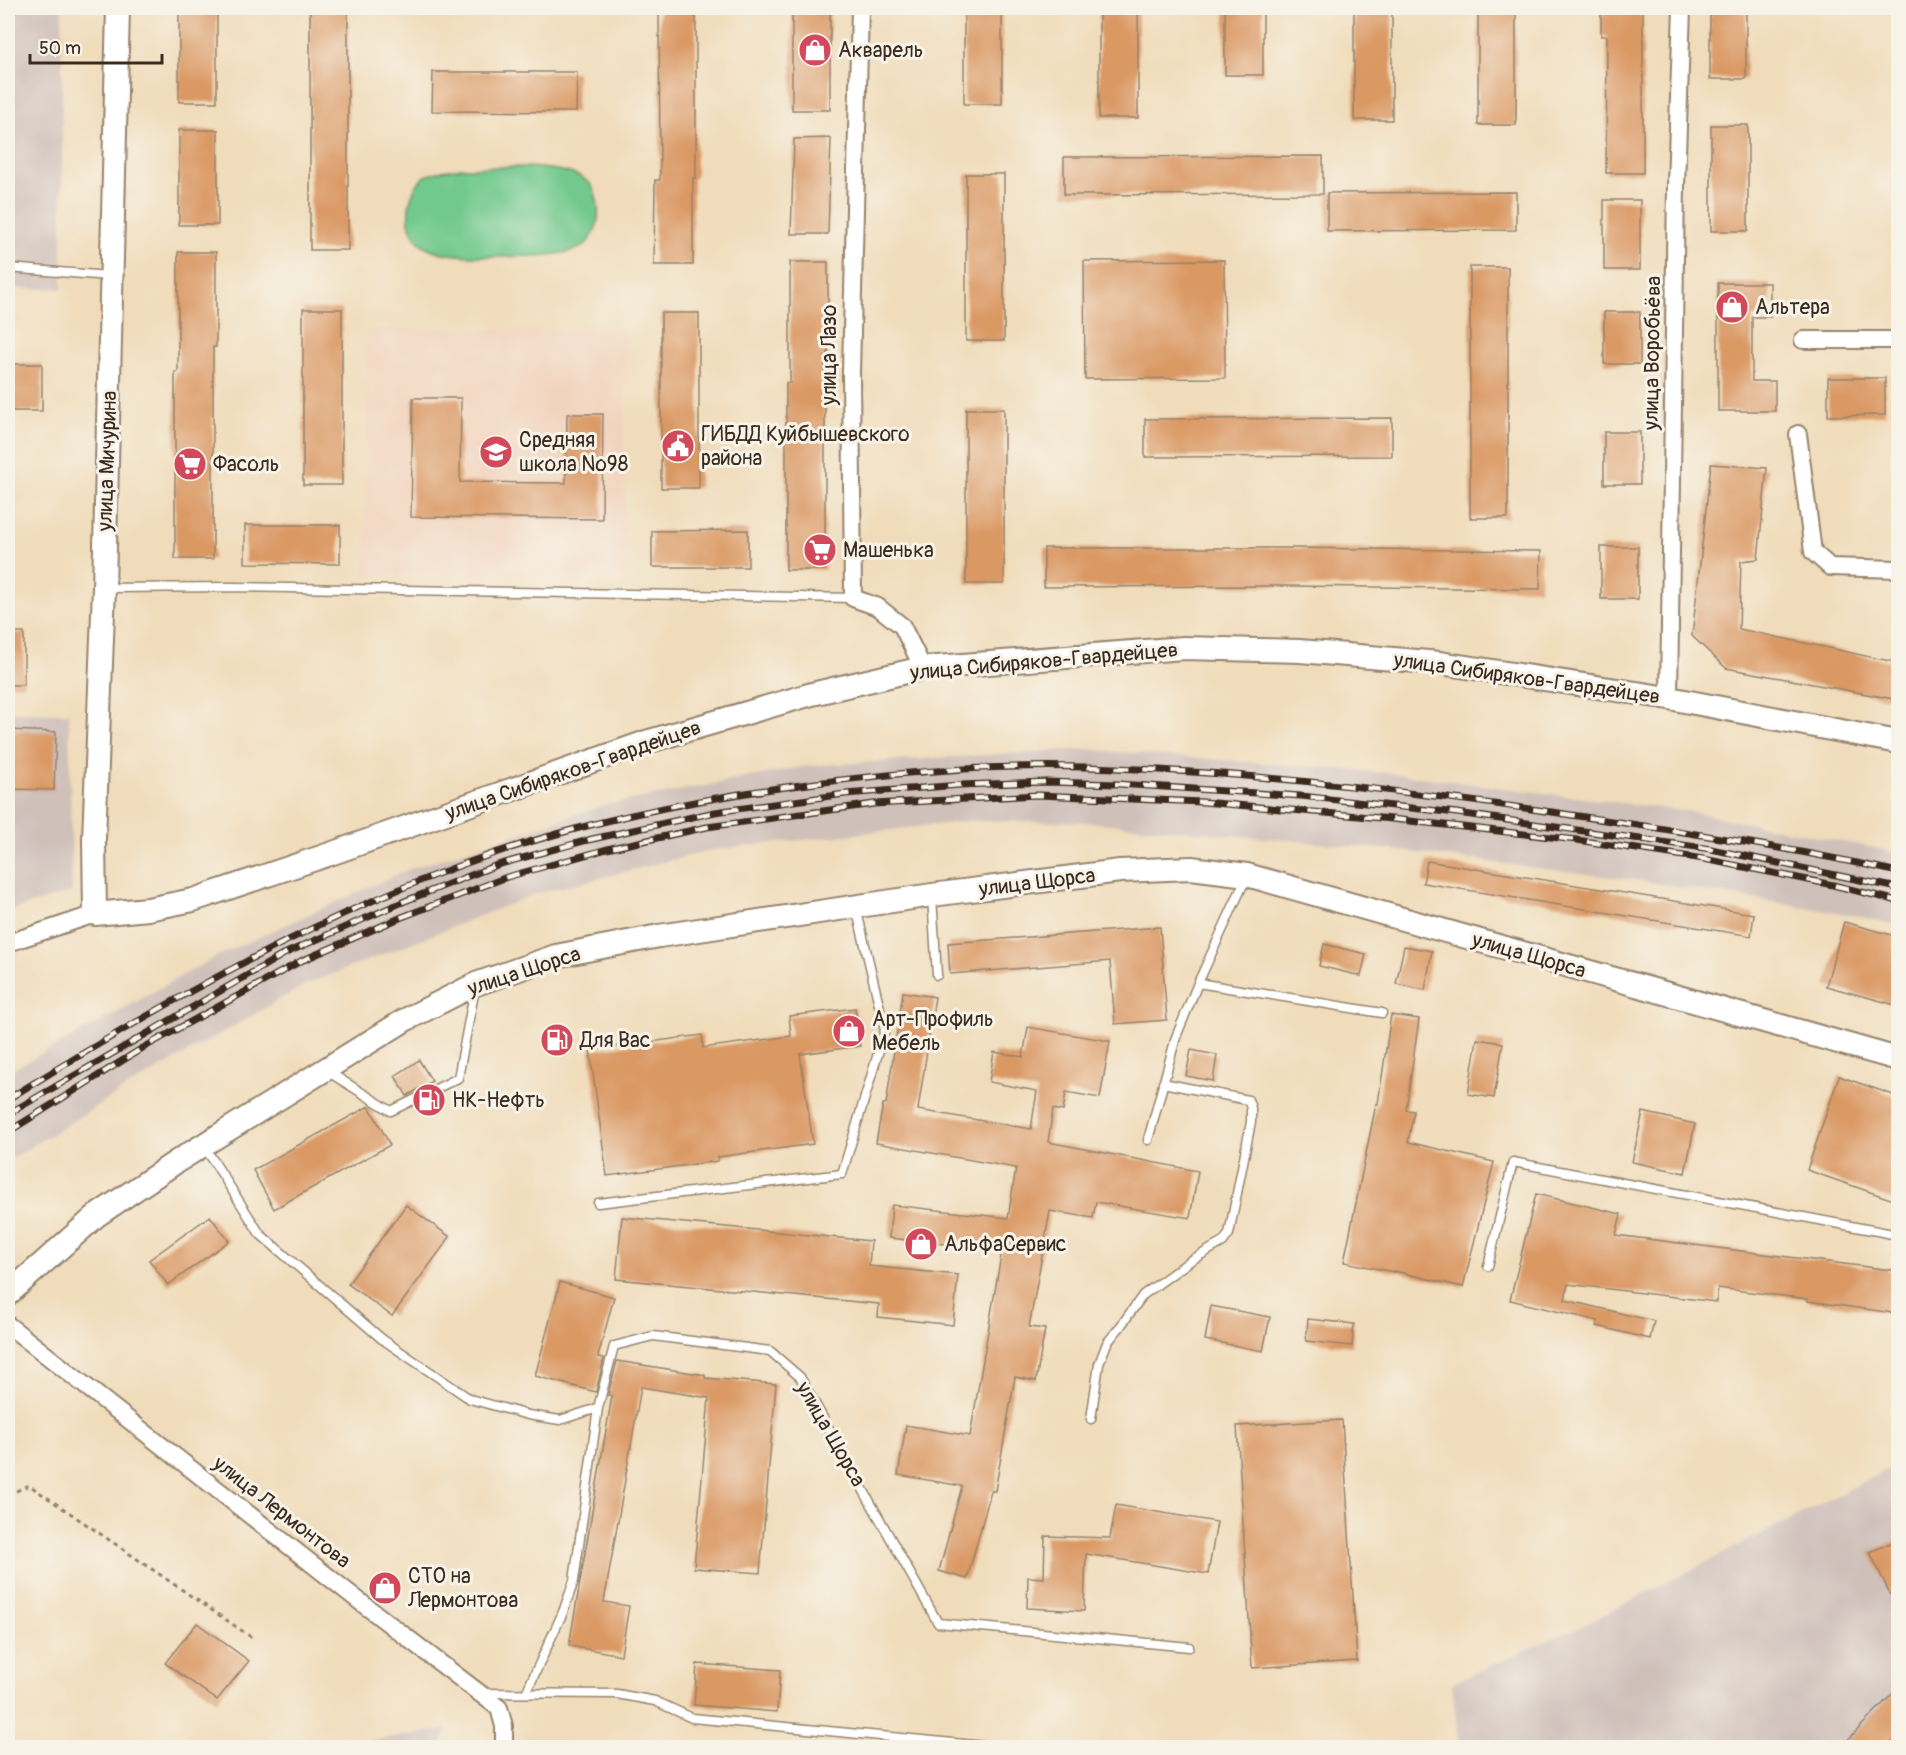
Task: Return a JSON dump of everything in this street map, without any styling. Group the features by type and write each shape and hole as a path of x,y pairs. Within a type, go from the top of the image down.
{"street":[{"name":"улица Мичурина","path":"95,914 94,839 104,588 118,8"},
{"name":"улица Лазо","path":"853,598 851,372 860,8"},
{"name":"улица Воробьёва","path":"1669,698 1676,185 1682,8"},
{"path":"1803,340 1899,340"},
{"path":"1798,434 1813,552 1830,567 1899,569"},
{"path":"853,598 878,607 902,626 923,668"},
{"name":"улица Сибиряков-Гвардейцев","path":"8,943 95,914 148,909 193,900 646,742 812,694 923,668 1184,648 1300,651 1440,663 1669,698 1899,742"},
{"name":"улица Щорса","path":"8,1294 96,1216 176,1162 405,1020 476,984 556,956 659,936 1120,871 1191,868 1247,876 1899,1059"},
{"name":"улица Лермонтова","path":"8,1325 499,1708 504,1726 503,1747"}],"lane":[{"path":"8,268 113,276"},
{"path":"104,588 234,587 853,598"},
{"path":"1148,1140 1176,1037 1247,876"},
{"path":"932,896 937,975"},
{"path":"598,1203 842,1174 885,1030 856,907"},
{"path":"325,1070 391,1111 458,1078 476,984"},
{"path":"1198,984 1382,1013"},
{"path":"1091,1419 1099,1364 1107,1343 1143,1295 1190,1261 1223,1242 1228,1234 1251,1122 1251,1108 1248,1100 1163,1083"},
{"path":"204,1146 260,1234 382,1339 470,1399 528,1415 560,1420 598,1408 574,1581 563,1612 526,1693"},
{"path":"1488,1266 1513,1162 1899,1235"},
{"name":"улица Щорса","path":"598,1408 614,1346 653,1336 770,1351 800,1377 938,1623 1190,1647"},
{"path":"480,1693 617,1694 656,1701 692,1718 1006,1748"}],"path":[{"path":"8,1495 29,1485 254,1639"}],"shaded area":[{"path":"8,8 62,8 62,289 8,288"},
{"name":"Средняя школа №98","path":"367,329 624,330 626,577 365,575"},
{"path":"8,712 69,713 72,892 8,911"},
{"path":"1084,749 1388,773 1692,812 1879,849 1898,854 1898,926 1853,915 1643,881 1385,849 1085,822 969,821 713,850 535,894 305,985 131,1085 8,1161 8,1072 217,956 407,870 606,805 806,766"},
{"path":"1898,1464 1898,1747 1459,1747 1452,1683 1588,1623"},
{"path":"448,1729 440,1747 327,1747"}],"green space":[{"path":"529,167 566,172 580,177 590,184 597,200 598,216 594,232 585,245 573,251 537,256 455,255 426,247 418,241 410,224 409,205 412,195 416,186 426,176 461,168"}],"building":[{"path":"179,8 217,8 217,102 179,102"},
{"path":"659,8 696,8 696,178 693,178 693,265 654,265 655,180 660,180"},
{"path":"792,8 830,8 830,110 792,110"},
{"path":"964,8 1002,8 1002,104 964,104"},
{"path":"1099,8 1138,8 1138,118 1099,118"},
{"path":"1225,8 1263,8 1263,75 1225,75"},
{"path":"1354,8 1392,8 1392,120 1354,120"},
{"path":"1478,8 1516,8 1516,125 1478,125"},
{"path":"1601,8 1643,8 1643,173 1606,173 1607,36 1601,36"},
{"path":"1710,8 1746,8 1746,79 1710,79"},
{"path":"310,9 348,9 348,250 310,250"},
{"path":"433,72 577,72 576,112 432,111"},
{"path":"1711,125 1748,125 1748,231 1711,231"},
{"path":"179,130 218,130 218,225 179,225"},
{"path":"831,138 828,234 791,234 794,139"},
{"path":"1323,156 1323,194 1064,195 1064,157"},
{"path":"966,174 1004,174 1004,341 966,341"},
{"path":"1516,192 1516,230 1327,231 1327,193"},
{"path":"1604,200 1640,200 1640,270 1604,270"},
{"path":"178,252 216,252 216,347 213,347 213,559 175,559 175,372 178,372"},
{"path":"1224,260 1225,378 1085,379 1084,261"},
{"path":"790,262 828,262 828,357 825,357 825,570 786,570 786,383 790,383"},
{"path":"1470,267 1508,267 1508,518 1470,518"},
{"path":"1718,283 1770,283 1770,317 1752,317 1752,381 1775,381 1775,411 1718,411"},
{"path":"303,309 342,309 342,485 303,485"},
{"path":"1604,312 1640,312 1640,364 1604,364"},
{"path":"661,313 699,313 699,488 661,488"},
{"path":"8,364 42,364 42,411 8,411"},
{"path":"1828,378 1885,378 1885,415 1828,416"},
{"name":"Средняя школа №98","path":"413,398 461,398 460,482 566,483 567,414 603,414 602,519 411,517"},
{"path":"966,409 1004,409 1004,584 966,584"},
{"path":"1392,418 1392,456 1145,457 1145,419"},
{"path":"1604,432 1640,432 1640,484 1604,484"},
{"path":"1711,464 1767,468 1758,559 1741,561 1739,629 1899,663 1899,700 1726,668 1692,636"},
{"path":"245,525 340,525 340,564 245,563"},
{"path":"748,530 748,567 652,567 652,531"},
{"path":"1601,547 1638,547 1638,599 1601,599"},
{"path":"1044,548 1541,551 1540,589 1292,586 1044,587"},
{"path":"8,633 24,633 24,685 8,685"},
{"path":"8,730 56,732 54,790 8,789"},
{"path":"1427,861 1754,914 1751,936 1423,883"},
{"path":"1844,922 1899,937 1899,1006 1826,986"},
{"path":"1160,927 1167,1020 1115,1024 1110,961 950,974 948,943"},
{"path":"1324,944 1366,954 1361,976 1319,966"},
{"path":"1404,946 1432,951 1425,990 1396,984"},
{"path":"903,992 935,997 918,1110 1031,1129 1037,1091 989,1082 994,1052 1023,1057 1028,1027 1110,1041 1100,1098 1066,1092 1063,1111 1053,1109 1048,1142 1198,1171 1190,1218 1096,1202 1093,1218 1050,1211 1029,1327 1045,1329 1036,1381 1015,1377 995,1491 991,1491 967,1579 939,1571 962,1486 898,1475 906,1425 970,1436 1002,1250 889,1238 892,1205 1008,1218 1016,1168 876,1143 883,1104 886,1104"},
{"path":"855,1008 860,1046 800,1054 813,1144 718,1157 718,1161 607,1176 590,1050 702,1035 703,1048 791,1036 789,1016"},
{"path":"1391,1015 1419,1019 1406,1110 1414,1111 1408,1142 1494,1162 1463,1287 1344,1262 1376,1104 1378,1104"},
{"path":"1477,1039 1503,1043 1494,1098 1468,1094"},
{"path":"1191,1050 1217,1055 1213,1081 1186,1076"},
{"path":"419,1060 432,1081 407,1096 395,1076"},
{"path":"1839,1076 1899,1097 1899,1202 1807,1170"},
{"path":"369,1106 390,1145 274,1209 253,1170"},
{"path":"1643,1112 1695,1124 1685,1173 1632,1162"},
{"path":"1536,1194 1621,1214 1616,1235 1899,1271 1893,1313 1808,1301 1808,1299 1718,1288 1716,1302 1568,1284 1565,1300 1654,1321 1650,1339 1597,1326 1598,1321 1510,1300"},
{"path":"406,1205 450,1237 392,1316 348,1284"},
{"path":"210,1216 229,1241 168,1285 149,1260"},
{"path":"622,1217 871,1241 869,1266 958,1275 953,1325 878,1317 879,1304 616,1279"},
{"path":"560,1282 614,1297 598,1357 604,1358 596,1392 535,1376"},
{"path":"1211,1306 1270,1317 1263,1351 1205,1340"},
{"path":"1308,1319 1354,1324 1352,1346 1306,1341"},
{"path":"617,1361 705,1375 705,1378 776,1384 760,1573 694,1568 709,1398 641,1387 604,1602 629,1606 621,1655 569,1646 612,1396 608,1395"},
{"path":"1342,1420 1357,1661 1252,1668 1237,1426"},
{"path":"1116,1505 1217,1522 1208,1574 1086,1554 1084,1611 1027,1608 1028,1577 1044,1578 1045,1536 1110,1538"},
{"path":"1899,1539 1899,1613 1870,1552"},
{"path":"197,1623 249,1661 217,1700 165,1663"},
{"path":"697,1664 780,1670 777,1712 694,1705"},
{"path":"1899,1687 1899,1735 1887,1748 1840,1748"}],"railway":[{"path":"8,1099 124,1029 243,963 304,932 428,878 492,854 584,826 726,796 821,782 977,768 1086,767 1199,772 1369,788 1538,810 1764,845 1898,872"},
{"path":"8,1114 286,953 405,901 497,865 588,840 715,812 845,794 960,785 1046,782 1118,784 1301,796 1457,813 1711,849 1898,888"},
{"path":"8,1132 141,1049 301,961 402,917 507,877 607,849 707,827 874,804 1038,795 1203,802 1392,819 1577,840 1704,859 1833,885 1898,901"}],"place":[{"name":"Акварель","path":"815,50"},
{"name":"Альтера","path":"1732,307"},
{"name":"ГИБДД Куйбышевского района","path":"678,446"},
{"name":"Средняя школа №98","path":"496,452"},
{"name":"Фасоль","path":"190,464"},
{"name":"Машенька","path":"820,550"},
{"name":"Арт-Профиль Мебель","path":"849,1031"},
{"name":"Для Вас","path":"557,1040"},
{"name":"НК-Нефть","path":"429,1100"},
{"name":"АльфаСервис","path":"921,1244"},
{"name":"СТО на Лермонтова","path":"385,1588"}]}
